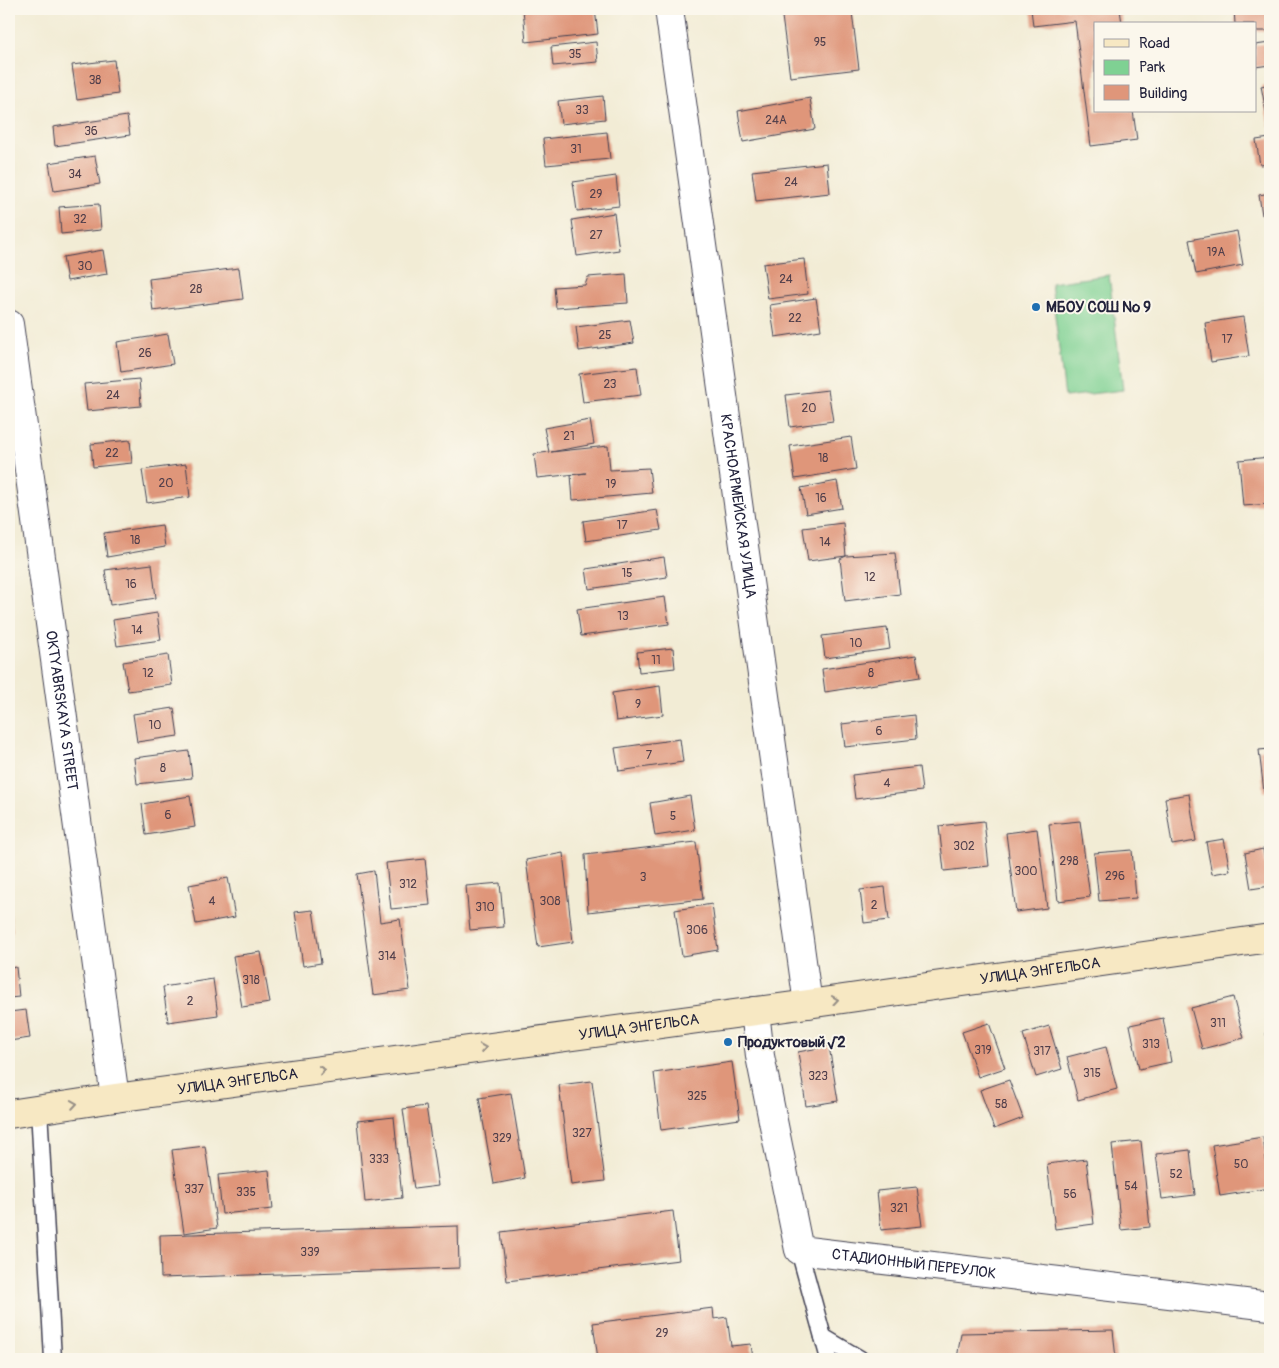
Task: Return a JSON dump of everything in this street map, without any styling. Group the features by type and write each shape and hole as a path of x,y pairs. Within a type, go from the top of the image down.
{"main road":[{"name":"УЛИЦА ЭНГЕЛЬСА","path":"9,1114 808,1004 1270,938"}],"street":[{"name":"КРАСНОАРМЕЙСКАЯ УЛИЦА","path":"669,9 808,1004"},
{"name":"OKTYABRSKAYA STREET","path":"9,324 115,1098"},
{"path":"755,1011 760,1056 799,1250"},
{"name":"СТАДИОННЫЙ ПЕРЕУЛОК","path":"799,1250 1270,1306"}],"lane":[{"path":"39,1109 53,1359"},
{"path":"799,1250 829,1359"},
{"path":"823,1337 860,1359"}],"green space":[{"path":"1109,275 1123,390 1065,397 1051,283"}],"building":[{"path":"523,9 595,9 598,34 526,42"},
{"path":"781,9 828,9 829,14 852,12 859,69 790,77"},
{"path":"1031,9 1120,9 1122,22 1094,22 1094,112 1133,112 1137,140 1091,146 1075,21 1033,26"},
{"path":"1234,9 1270,9 1270,31 1256,31 1256,22 1235,22"},
{"path":"596,42 598,62 553,66 551,47"},
{"path":"1270,43 1270,65 1256,67 1256,45"},
{"path":"114,60 118,94 77,100 72,65"},
{"path":"1270,84 1270,127 1269,127 1261,86"},
{"path":"603,96 605,119 561,124 558,101"},
{"path":"810,98 815,129 743,142 738,111"},
{"path":"127,116 130,135 55,146 53,127"},
{"path":"607,132 610,159 546,165 543,139"},
{"path":"1270,138 1270,164 1260,165 1256,140"},
{"path":"95,156 100,184 54,191 49,163"},
{"path":"827,163 830,193 756,201 752,171"},
{"path":"616,176 619,206 577,211 573,182"},
{"path":"1270,193 1270,213 1262,215 1259,195"},
{"path":"99,204 101,230 61,234 59,207"},
{"path":"614,213 619,250 577,256 572,220"},
{"path":"1237,231 1243,265 1196,274 1189,240"},
{"path":"103,250 107,274 67,281 63,257"},
{"path":"804,259 808,294 768,299 763,264"},
{"path":"239,268 243,299 153,311 149,279"},
{"path":"626,274 628,303 556,308 554,287 585,285 588,277"},
{"path":"816,298 821,330 775,337 770,305"},
{"path":"1243,317 1249,356 1211,362 1205,323"},
{"path":"630,320 634,343 579,351 576,327"},
{"path":"168,334 173,364 121,372 117,342"},
{"path":"637,367 641,395 583,402 579,374"},
{"path":"139,379 141,406 87,411 84,384"},
{"path":"828,390 833,421 790,427 786,395"},
{"path":"590,420 594,444 551,452 608,446 610,470 649,468 652,493 573,500 571,475 586,473 537,478 534,454 549,452 544,428"},
{"path":"851,437 856,469 795,479 790,446"},
{"path":"130,440 132,463 93,467 91,444"},
{"path":"1270,457 1270,504 1243,506 1239,460"},
{"path":"186,464 190,497 147,503 142,470"},
{"path":"837,481 842,508 806,514 801,488"},
{"path":"657,510 661,530 586,541 583,521"},
{"path":"843,523 846,556 808,561 803,528"},
{"path":"162,525 165,547 107,557 104,533"},
{"path":"895,553 900,594 845,601 840,559 846,556"},
{"path":"664,557 667,577 589,589 586,569"},
{"path":"152,564 156,598 110,605 105,570"},
{"path":"665,597 669,624 581,636 577,609"},
{"path":"157,613 161,640 117,646 113,620"},
{"path":"887,628 890,649 825,658 822,636"},
{"path":"673,648 675,668 639,672 637,652"},
{"path":"168,655 172,685 128,691 123,662"},
{"path":"916,655 920,677 825,692 822,669"},
{"path":"660,686 663,715 616,721 612,693"},
{"path":"174,708 178,736 137,742 133,714"},
{"path":"914,715 916,739 845,747 842,724"},
{"path":"680,739 683,762 619,771 615,748"},
{"path":"1270,749 1270,791 1264,792 1259,750"},
{"path":"189,751 192,778 137,784 134,758"},
{"path":"919,767 922,791 855,799 852,775"},
{"path":"1189,794 1196,841 1172,845 1165,798"},
{"path":"190,796 195,827 146,835 142,804"},
{"path":"690,796 695,830 655,836 650,803"},
{"path":"984,821 989,866 944,871 939,826"},
{"path":"1080,821 1090,897 1058,901 1049,824"},
{"path":"1037,829 1047,908 1016,912 1006,833"},
{"path":"1224,839 1230,871 1212,874 1206,842"},
{"path":"696,842 703,899 588,912 585,855"},
{"path":"1263,849 1270,886 1251,889 1245,853"},
{"path":"1132,850 1136,898 1099,901 1094,853"},
{"path":"563,853 573,942 538,947 526,860"},
{"path":"425,859 430,905 391,909 386,863"},
{"path":"374,871 380,922 400,919 410,990 373,995 357,874"},
{"path":"228,878 235,917 196,924 189,885"},
{"path":"500,883 504,927 470,930 466,886"},
{"path":"885,887 889,920 864,923 860,890"},
{"path":"712,904 718,950 682,956 675,910"},
{"path":"313,910 321,963 303,966 295,912"},
{"path":"9,913 13,932 9,933"},
{"path":"261,952 270,1003 242,1007 233,956"},
{"path":"16,967 19,997 9,998 9,968"},
{"path":"213,979 218,1015 168,1022 163,987"},
{"path":"1233,997 1244,1038 1202,1049 1191,1008"},
{"path":"26,1010 30,1038 9,1041 9,1012"},
{"path":"1163,1018 1171,1062 1139,1069 1130,1025"},
{"path":"989,1023 1005,1068 978,1077 962,1032"},
{"path":"1049,1026 1062,1069 1036,1077 1023,1034"},
{"path":"1270,1032 1270,1055 1269,1055 1266,1033"},
{"path":"829,1046 838,1101 806,1106 798,1052"},
{"path":"1106,1047 1117,1089 1078,1100 1067,1057"},
{"path":"732,1062 740,1119 661,1130 654,1073"},
{"path":"1009,1080 1023,1118 994,1129 980,1090"},
{"path":"592,1081 605,1181 571,1185 559,1085"},
{"path":"511,1093 525,1178 494,1184 479,1098"},
{"path":"426,1106 438,1186 414,1189 403,1109"},
{"path":"394,1117 402,1198 365,1202 357,1121"},
{"path":"1263,1137 1270,1188 1220,1196 1212,1145"},
{"path":"1141,1141 1150,1227 1121,1230 1112,1144"},
{"path":"205,1146 217,1228 184,1233 172,1150"},
{"path":"1190,1150 1195,1195 1162,1199 1156,1154"},
{"path":"1086,1159 1094,1224 1055,1229 1047,1164"},
{"path":"269,1170 273,1209 222,1214 218,1175"},
{"path":"917,1187 922,1226 881,1230 877,1191"},
{"path":"673,1211 679,1260 507,1281 501,1232"},
{"path":"458,1226 459,1268 161,1278 160,1235"},
{"path":"713,1308 714,1319 727,1317 731,1346 751,1344 753,1359 598,1359 593,1323"},
{"path":"1113,1330 1116,1359 957,1359 961,1333"}],"place":[{"name":"МБОУ СОШ № 9","path":"1036,307"},
{"name":"Продуктовый √2","path":"728,1042"}]}
